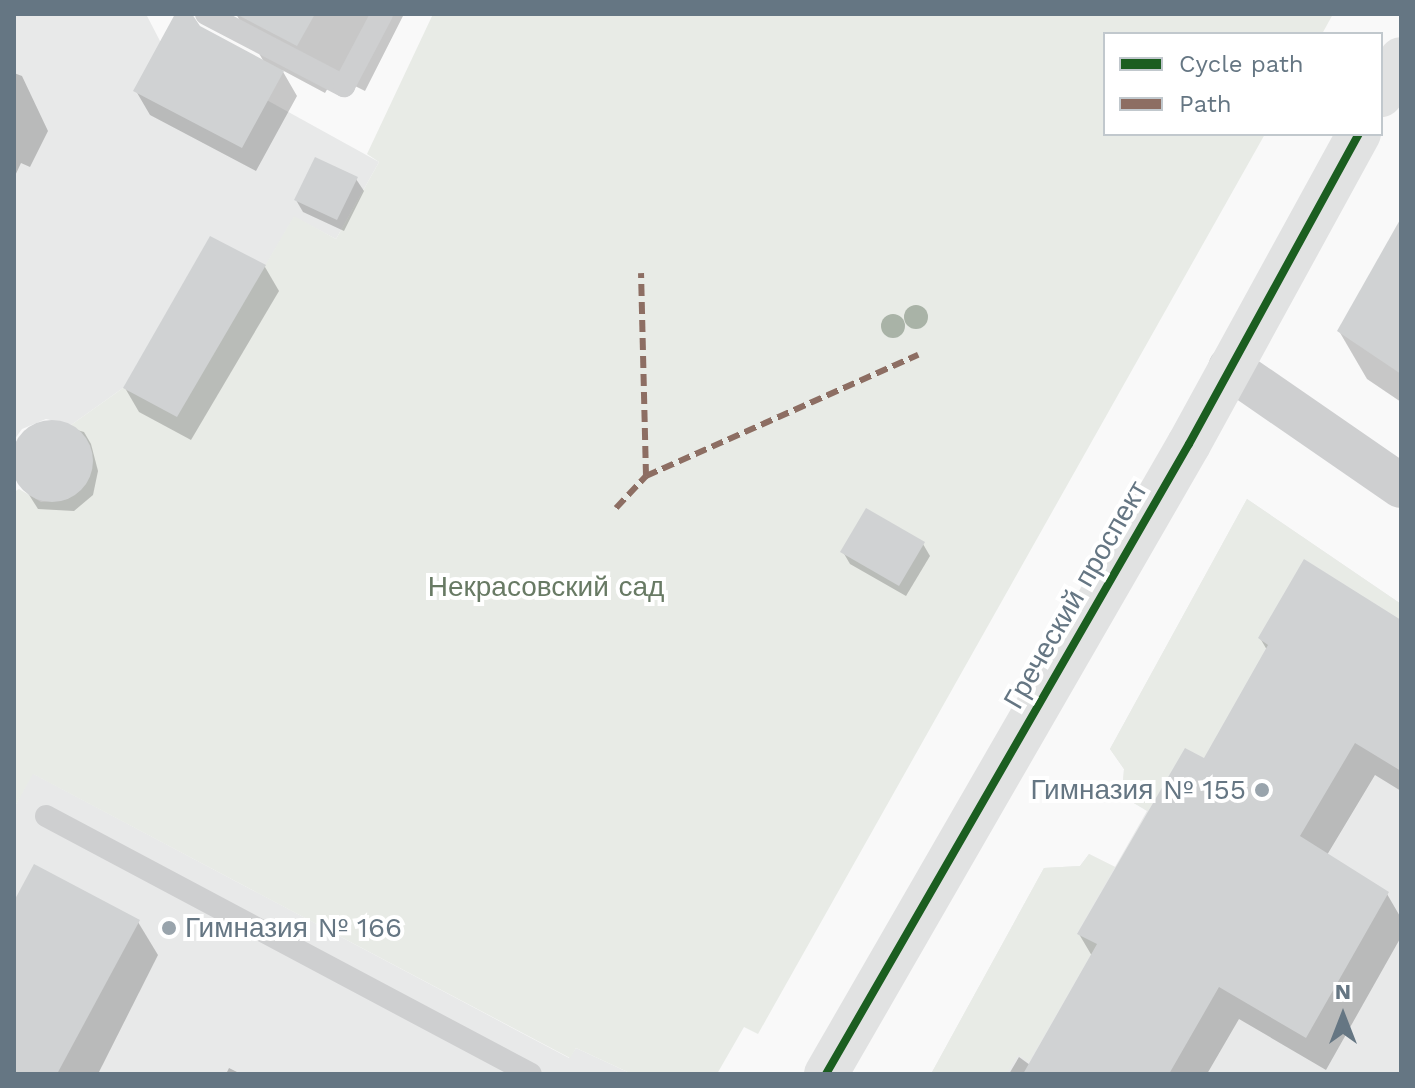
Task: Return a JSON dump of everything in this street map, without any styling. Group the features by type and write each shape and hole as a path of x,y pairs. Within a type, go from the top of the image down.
{"street":[{"path":"1383,91 1401,59"},
{"name":"Греческий проспект","path":"826,1074 1230,368 1358,136"},
{"path":"1230,368 1401,486"}],"lane":[{"path":"206,14 344,86 382,14"},
{"path":"46,816 531,1074"}],"shaded area":[{"path":"14,14 146,14 160,41 379,162 336,239 294,217 177,417 123,388 71,425 46,419 22,429 14,440"},
{"name":"Гимназия № 155","path":"1247,499 1401,604 1401,1074 931,1074 1044,868 1080,866 1089,854 1115,867 1147,811 1122,796 1124,769 1110,749"},
{"name":"Гимназия № 166","path":"32,773 569,1058 576,1048 632,1074 14,1074 14,808"}],"green space":[{"name":"Некрасовский сад","path":"433,14 1333,14 1323,32 1103,32 1103,136 1264,136 758,1034 744,1027 717,1074 632,1074 576,1048 570,1058 33,774 14,808 14,492 19,489 41,502 67,499 78,492 87,482 92,457 88,444 71,425 123,388 177,416 294,216 336,239 379,162 367,154"},
{"path":"1247,499 1401,604 1401,620 1304,559 1258,638 1268,645 1204,758 1185,748 1148,811 1122,796 1124,769 1110,749"},
{"path":"1089,854 1115,867 1077,933 1097,944 1029,1062 1018,1055 1006,1074 931,1074 1044,868 1080,866"}],"building":[{"path":"175,14 192,14 200,26 284,71 242,148 133,91"},
{"path":"236,14 315,14 297,46"},
{"path":"315,157 358,177 337,220 294,200"},
{"path":"1401,218 1401,374 1337,331"},
{"path":"210,236 266,265 177,417 123,388"},
{"path":"44,420 60,420 75,427 86,438 93,461 90,477 81,490 60,502 44,502 29,495 18,484 11,469 11,453 18,438 29,427"},
{"path":"866,508 925,542 899,586 840,552"},
{"path":"1304,559 1401,620 1401,771 1355,743 1300,836 1389,892 1306,1038 1219,987 1169,1074 1023,1074 1097,944 1077,934 1185,748 1204,758 1268,645 1258,638"},
{"path":"34,864 140,920 57,1074 14,1074 14,901"}],"marked path":[{"path":"616,508 646,476 641,273"},
{"path":"646,476 918,355"}],"cycle path":[{"path":"826,1074 1189,444 1358,136"}],"place":[{"name":"Гимназия № 155","path":"1262,790"},
{"name":"Гимназия № 166","path":"169,928"}]}
